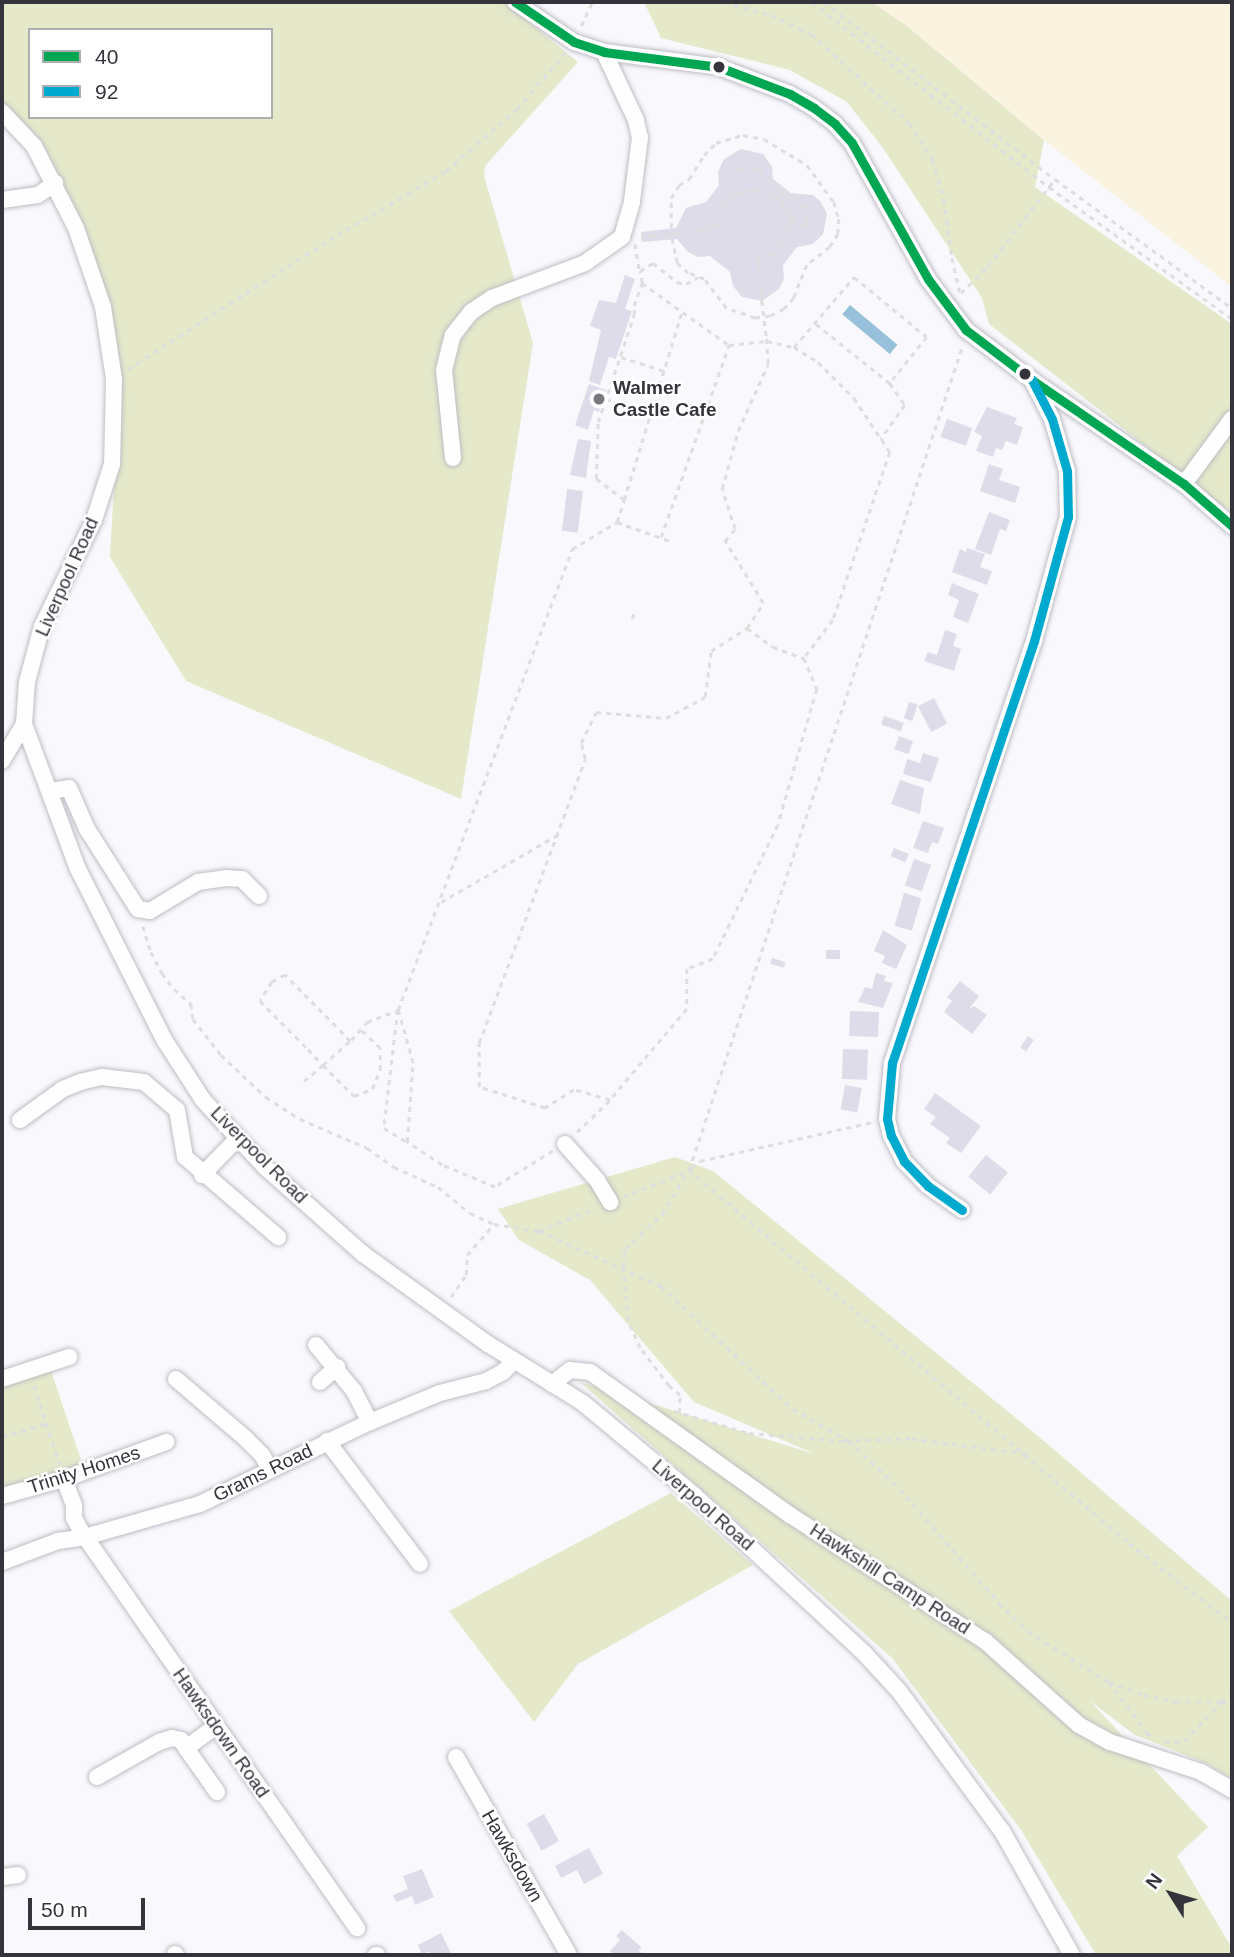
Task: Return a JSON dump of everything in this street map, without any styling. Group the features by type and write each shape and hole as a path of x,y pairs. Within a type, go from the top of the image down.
{"street":[{"path":"515,2 574,42 604,52 719,67 790,94 835,124 866,164 928,279 966,330 1031,380 1184,484 1232,526"},
{"path":"453,458 444,370 453,335 471,312 492,298 585,263 622,237 632,201 640,138 636,120 604,52"},
{"name":"Liverpool Road","path":"2,112 34,146 76,228 103,307 114,379 111,464 94,520 42,625 27,682 24,724 78,869 137,991 165,1041 203,1100 238,1138 265,1167 363,1254 514,1361 583,1403 695,1496 864,1653 899,1691 1002,1831 1072,1955"},
{"path":"2,200 37,195 55,183"},
{"path":"962,1210 928,1186 904,1161 891,1136 887,1119 892,1063 1034,641 1068,517 1067,471 1052,419 1031,380"},
{"path":"1184,484 1232,419"},
{"path":"2,761 8,740 24,724"},
{"path":"50,791 69,788 87,829 138,909 150,911 198,882 226,878 242,880 259,896"},
{"path":"20,1121 63,1089 80,1082 102,1077 144,1082 177,1110 185,1157 202,1175 278,1237"},
{"path":"202,1175 238,1138"},
{"path":"565,1144 597,1180 610,1202"},
{"path":"316,1345 337,1367 354,1391 370,1422"},
{"path":"2,1379 69,1357"},
{"name":"Grams Road","path":"2,1562 58,1541 85,1537 200,1504 370,1422 440,1394 486,1381 503,1372 514,1361"},
{"path":"320,1382 337,1367"},
{"name":"Hawkshill Camp Road","path":"552,1384 570,1370 590,1372 778,1507 985,1641 1079,1725 1110,1742 1200,1772 1232,1790"},
{"path":"176,1379 244,1437 262,1455 270,1469"},
{"path":"327,1441 420,1564"},
{"name":"Trinity Homes","path":"2,1496 64,1479 166,1442"},
{"name":"Hawksdown Road","path":"64,1479 74,1505 74,1518 85,1537 357,1928"},
{"path":"186,1748 216,1726"},
{"path":"97,1777 159,1742 172,1738 181,1740 217,1792"},
{"name":"Hawksdown","path":"456,1757 569,1955"}],"path":[{"path":"114,379 330,240 446,171 517,109 574,42 593,2"},
{"path":"724,2 771,15 811,34 909,123 933,160 944,200 966,330 689,1170 662,1214 625,1249 623,1266 628,1321 640,1348 669,1386 680,1395 680,1413 750,1433 849,1441 911,1439 1029,1455"},
{"path":"811,2 1049,187 1232,319"},
{"path":"824,2 1055,179 1232,308"},
{"path":"671,228 671,198 679,185 689,179 704,155 716,143 733,136 749,135 785,149 807,165 834,202 839,219 838,234 825,252 807,265 794,298 784,309 770,316 755,318 726,308 715,297 710,285 677,263 672,239"},
{"path":"610,1100 574,1090 545,1108 479,1087 479,1043 585,759 580,743 596,712 666,718 705,697 711,651 747,628 763,603 725,541 735,529 722,489 738,431 768,364 757,258 773,254 782,243 794,218 788,196 759,170 741,167 729,177"},
{"path":"961,293 988,267 1055,179"},
{"path":"641,237 715,228 726,199 756,189 780,200 789,217 789,226"},
{"path":"788,196 796,197 805,206 807,223 793,236"},
{"path":"624,500 596,479 598,422 642,283 634,237"},
{"path":"640,271 653,263 677,282 686,284 698,277"},
{"path":"794,347 854,277 927,337 890,383"},
{"path":"642,283 729,345 766,338 794,347 818,362 854,398 890,452 833,620 804,657"},
{"path":"682,311 617,522 572,549 398,1010 384,1128 442,1165 495,1187 565,1144 610,1100 687,1009 687,969 713,960 778,825 817,689 804,657"},
{"path":"816,324 890,383 905,405 881,439"},
{"path":"661,537 729,345"},
{"path":"620,357 664,372"},
{"path":"606,399 651,413"},
{"path":"617,522 673,541"},
{"path":"632,619 634,613"},
{"path":"747,628 773,647 804,657"},
{"path":"439,903 556,836"},
{"path":"138,909 151,952 174,989 191,1004 193,1019 221,1055 266,1097 300,1119 367,1148 394,1167 438,1187 470,1213 494,1224 539,1231 623,1266 661,1286 793,1409 849,1441 900,1489 999,1603 1028,1631 1109,1682 1144,1695 1176,1702 1232,1701"},
{"path":"350,1041 285,975 272,982 261,1001 354,1096 372,1089 380,1070 380,1048 362,1031"},
{"path":"304,1081 362,1031 367,1022 398,1010"},
{"path":"398,1010 413,1063 407,1142"},
{"path":"539,1231 689,1170 700,1161 887,1119"},
{"path":"689,1170 1029,1455 1129,1543 1232,1622"},
{"path":"442,1311 466,1275 467,1255 494,1224"},
{"path":"29,1371 64,1479"},
{"path":"2,1437 48,1423"},
{"path":"1109,1682 1147,1733 1160,1743 1184,1741 1232,1694"}],"green space":[{"path":"2,2 504,2 578,62 485,166 484,176 533,343 461,799 186,681 110,557 120,375 81,225 45,148 2,101"},
{"path":"644,2 872,2 907,26 1044,140 1035,187 1232,324 1232,513 989,324 982,298 883,148 847,102 790,70 661,38"},
{"path":"675,1157 713,1171 1038,1436 1232,1601 1232,1779 1208,1764 1135,1735 1090,1701 1208,1827 1177,1856 1232,1948 1232,1955 1096,1955 1021,1830 892,1658 580,1382 815,1454 694,1402 590,1280 519,1240 498,1209"},
{"path":"49,1365 85,1472 2,1496 2,1379"},
{"path":"671,1493 753,1565 578,1664 534,1722 449,1611"}],"sand":[{"path":"872,2 1232,2 1232,287 1044,140 907,26"}],"water":[{"path":"850,305 897,345 890,354 842,314"}],"building":[{"path":"741,149 763,154 772,167 773,179 791,193 813,195 821,202 827,214 823,234 813,244 797,247 783,265 784,279 779,289 762,301 742,297 733,286 730,272 710,256 698,257 688,252 677,239 642,242 641,232 676,228 686,208 706,202 719,185 718,172 724,159"},
{"path":"625,275 635,279 625,309 632,311 616,359 609,357 600,385 589,381 601,330 590,326 599,300 616,303"},
{"path":"589,384 606,390 599,412 594,410 588,430 575,425"},
{"path":"987,407 1017,418 1014,424 1023,427 1017,445 1006,441 1002,450 996,448 993,457 976,451 982,436 974,432"},
{"path":"947,419 972,428 966,446 941,437"},
{"path":"578,439 591,441 586,478 570,475"},
{"path":"989,464 1003,469 999,480 1020,487 1015,503 980,491"},
{"path":"567,489 583,491 578,533 562,531"},
{"path":"989,512 1010,520 1006,531 1000,529 991,555 975,549"},
{"path":"967,548 985,554 980,567 992,571 987,585 952,572 960,549 966,552"},
{"path":"952,583 979,594 968,623 953,617 959,600 948,595"},
{"path":"945,630 957,634 953,646 961,649 954,671 924,661 928,652 937,655"},
{"path":"934,698 947,724 931,732 918,706"},
{"path":"909,702 918,705 912,721 904,718"},
{"path":"884,716 904,723 901,731 881,725"},
{"path":"899,736 913,741 908,754 894,749"},
{"path":"923,753 939,758 931,782 903,774 907,759 920,763"},
{"path":"900,780 924,788 920,814 891,804"},
{"path":"923,821 944,828 938,844 932,842 928,853 913,848"},
{"path":"894,848 909,854 905,862 891,856"},
{"path":"914,859 931,865 922,891 905,885"},
{"path":"904,893 921,898 912,931 895,926"},
{"path":"883,930 907,945 896,969 882,963 885,956 874,951"},
{"path":"826,950 840,950 840,959 826,959"},
{"path":"772,958 785,962 784,968 770,964"},
{"path":"876,973 886,976 884,981 893,983 883,1008 858,1002 865,987 872,989"},
{"path":"960,981 979,996 969,1009 974,1006 987,1015 972,1034 944,1012 952,1001 947,997"},
{"path":"850,1011 879,1012 878,1037 849,1036"},
{"path":"1028,1036 1034,1040 1026,1052 1020,1048"},
{"path":"843,1049 868,1050 867,1080 842,1079"},
{"path":"845,1085 862,1088 857,1113 841,1110"},
{"path":"935,1093 981,1126 961,1153 946,1143 950,1138 930,1124 936,1117 924,1109"},
{"path":"986,1155 1008,1173 990,1194 968,1177"},
{"path":"544,1814 559,1841 542,1851 527,1824"},
{"path":"589,1848 603,1874 584,1884 577,1870 561,1878 555,1866"},
{"path":"422,1869 434,1897 415,1905 412,1896 396,1902 393,1895 408,1889 403,1876"},
{"path":"622,1930 642,1948 638,1950 644,1955 615,1955 610,1951 620,1940 616,1936"},
{"path":"441,1933 452,1955 431,1955 429,1951 422,1955 418,1945"}],"transit line":[{"name":"40","path":"515,2 574,42 604,52 719,67 790,94 814,108 835,124 852,143 928,279 966,330 1032,380 1184,484 1232,526"},
{"name":"92","path":"962,1210 928,1186 904,1161 891,1136 887,1119 892,1063 1034,641 1068,517 1067,471 1052,419 1032,380"}],"place":[{"name":"Walmer Castle Cafe","path":"599,399"}]}
